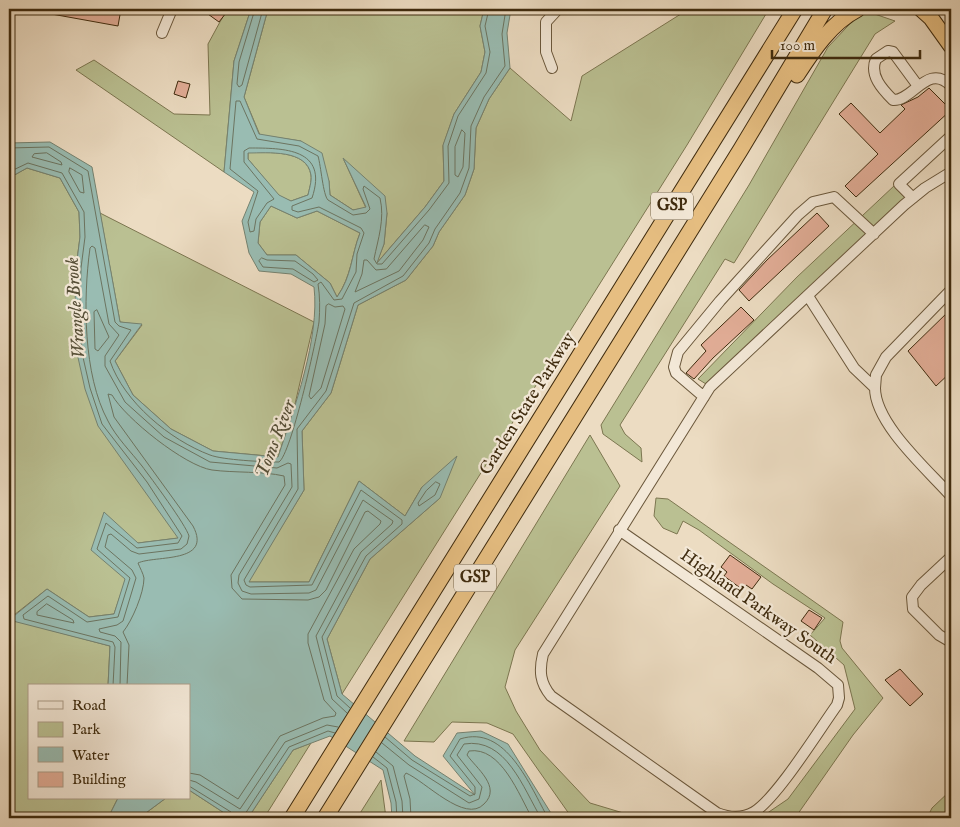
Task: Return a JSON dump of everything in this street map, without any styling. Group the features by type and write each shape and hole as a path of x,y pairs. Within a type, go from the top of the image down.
{"highway":[{"name":"GSP","path":"325,818 741,149 825,9"},
{"path":"741,149 760,134 820,42 844,18 858,9"},
{"path":"921,9 931,18 951,46"},
{"path":"938,9 951,29"},
{"name":"Garden State Parkway","path":"292,818 794,10"}],"street":[{"path":"162,33 172,9"},
{"path":"552,68 546,52 546,22 558,9"},
{"path":"918,86 893,52 888,51 876,59 872,71 893,100 934,78 945,79 951,86"},
{"path":"913,198 899,184 951,136"},
{"name":"Highland Parkway South","path":"619,530 818,668 838,685 840,698 837,706 764,804 742,817 726,816 717,813 551,696 542,683 540,672 543,654 619,530 704,397 725,372 913,198 951,172"},
{"path":"704,397 684,382 676,373 674,367 678,352 720,301 798,215 813,202 834,197 874,234"},
{"path":"951,290 886,357 876,375 875,388 877,402 888,424 951,496"},
{"path":"808,296 854,368 875,388"},
{"path":"951,557 912,597 912,609 939,635 951,642"}],"green space":[{"path":"227,9 251,9 234,61 224,172 76,70 94,60 174,114 210,115 208,44"},
{"path":"268,9 484,9 480,26 485,52 481,72 454,114 443,146 444,181 425,207 376,264 384,244 387,213 344,160 366,208 353,210 330,195 329,181 301,141 260,135 244,97"},
{"path":"682,9 769,9 687,145 342,694 327,639 370,559 440,498 422,487 405,516 359,481 309,582 248,582 304,490 302,431 331,393 358,305 406,280 433,246 439,232 465,195 474,169 476,128 489,99 510,68 571,121 582,76 684,12"},
{"path":"863,10 895,21 875,34 734,263 725,259 620,425 625,434 641,448 642,462 603,434 601,425 749,185 828,47"},
{"path":"248,152 286,154 302,161 308,167 311,175 308,195 291,201 279,196 248,159"},
{"path":"27,168 60,178 79,212 80,237 76,268 142,485 179,538 138,543 114,614 89,617 47,589 9,619 9,178"},
{"path":"895,185 909,199 706,384 698,379 797,277"},
{"path":"271,206 297,218 317,211 360,233 346,281 337,297 330,283 296,255 267,255 258,243 260,222"},
{"path":"100,213 314,322 295,404 278,457 213,451 171,429 133,395 115,361 142,325 120,322"},
{"path":"590,435 620,486 515,650 505,687 516,711 540,750 590,803 640,818 572,818 513,734 487,723 452,722 434,742 404,741"},
{"path":"656,498 668,499 843,622 840,641 842,648 883,698 853,735 795,818 760,818 788,799 855,709 844,665 810,635 825,618 773,584 699,530 683,521 677,534 663,528 654,516"},
{"path":"9,619 110,646 108,684 28,684 28,800 117,800 108,818 9,818"},
{"path":"311,743 264,818 248,818 293,750"},
{"path":"381,780 386,818 357,818"},
{"path":"951,790 951,818 927,818 932,808"},
{"path":"190,791 232,818 139,818 163,800 190,800"}],"water":[{"name":"Wrangle Brook","path":"251,9 268,9 244,97 259,134 301,141 322,153 329,181 330,195 353,210 366,207 343,158 385,196 387,213 384,244 377,263 425,207 444,181 443,145 454,114 481,72 485,52 480,26 484,9 511,9 507,33 510,68 489,99 476,128 474,169 465,195 439,232 433,246 406,280 358,305 331,393 302,431 304,490 249,582 309,582 359,481 405,516 422,487 457,456 440,498 370,559 327,639 342,694 415,756 475,795 443,756 457,733 481,731 508,744 554,818 392,818 391,803 383,770 330,736 293,750 248,818 232,818 190,791 190,684 108,684 110,646 9,620 47,589 89,617 114,614 125,579 91,550 104,512 138,543 178,538 98,426 85,389 77,353 75,306 76,268 80,237 79,212 60,178 27,168 9,178 9,143 50,142 92,167 120,322 142,324 115,361 133,395 171,429 213,451 278,457 298,396 309,351 315,307 314,287 291,274 259,271 249,253 242,221 254,192 224,172 234,61","holes":["248,153 276,153 295,157 308,167 311,175 308,195 291,201 279,195 248,159","271,206 297,218 317,211 360,233 346,281 337,297 330,283 296,255 267,255 258,243 260,222"]},
{"path":"117,800 163,800 139,818 108,818"}],"building":[{"path":"47,9 121,9 118,26 46,13"},
{"path":"201,9 220,9 226,13 219,22"},
{"path":"178,81 190,84 186,98 174,94"},
{"path":"929,88 951,110 856,197 845,186 878,154 839,114 851,103 880,133 905,109 901,105 918,97"},
{"path":"817,213 829,226 749,301 739,290 767,260"},
{"path":"741,307 754,320 713,358 694,379 686,373 706,351 701,345"},
{"path":"951,309 951,372 936,386 908,351"},
{"path":"730,555 761,577 752,589 746,585 743,590 724,576 727,572 721,567"},
{"path":"809,610 822,618 814,630 801,621"},
{"path":"900,669 923,694 910,706 885,680"}],"water label":[{"name":"Toms River","path":"276,439"}]}
